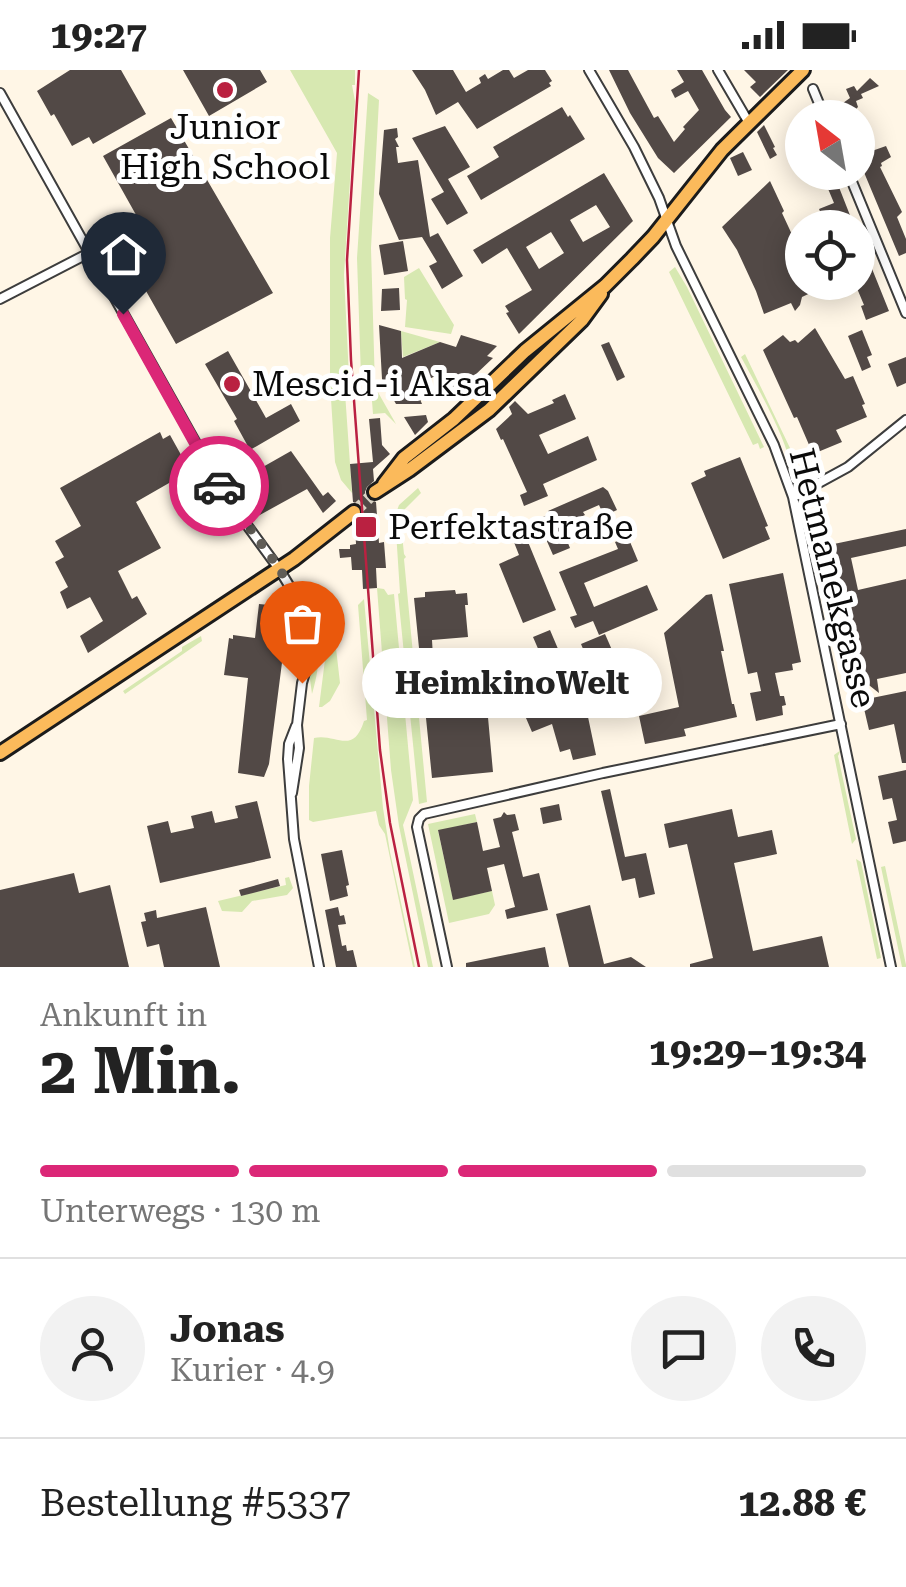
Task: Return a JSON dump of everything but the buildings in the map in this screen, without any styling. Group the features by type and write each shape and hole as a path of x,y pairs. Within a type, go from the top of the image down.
{"main road":[{"path":"380,488 489,410 582,320 605,286 650,240 718,155 803,70"},
{"path":"0,752 321,540 354,512"}],"street":[{"name":"Hetmanekgasse","path":"589,70 660,198 676,246 774,445 793,496 892,967"},
{"path":"718,70 749,123"},
{"path":"813,88 818,100"},
{"path":"0,93 225,496 299,601 312,650 304,672 296,726 294,838 319,967"},
{"path":"855,190 906,313"},
{"path":"0,299 90,253"},
{"path":"793,496 848,468 906,420"},
{"path":"447,967 417,827 421,816 841,724"},
{"path":"294,838 307,836"}],"green space":[{"path":"290,70 355,70 344,275 349,377 344,378 352,493 341,480 335,462 330,383 330,238 337,153"},
{"path":"368,93 379,100 371,248 375,387 396,424 385,413 373,414 371,388 367,388 366,377 361,377 357,258"},
{"path":"675,267 764,447 760,449 758,443 753,445 669,272"},
{"path":"419,268 454,325 451,334 405,327 404,277"},
{"path":"401,331 440,342 403,357"},
{"path":"745,354 801,479 790,470 779,431 741,357"},
{"path":"418,488 421,493 400,514 427,802 419,804 398,594 395,516 399,505"},
{"path":"377,588 394,594 413,800 403,825 433,967 428,967 399,826"},
{"path":"364,599 383,808 415,967 385,834 376,811 309,820 314,738 355,738 367,720 358,605"},
{"path":"309,604 314,606 317,616 319,639 312,694 315,633"},
{"path":"332,613 340,683 330,701 319,707 327,644 325,615"},
{"path":"201,636 202,641 125,694 123,691"},
{"path":"841,750 838,756 856,839 852,844 834,755"},
{"path":"475,814 477,822 438,831 453,899 492,891 495,905 489,914 449,923 428,824"},
{"path":"856,859 861,862 881,958 877,959"},
{"path":"885,866 906,967 902,967 881,867"},
{"path":"289,877 293,888 287,895 252,901 242,912 222,911 218,901 286,885 285,878"}],"tunnel":[{"path":"354,512 375,492"}],"railway":[{"path":"359,70 347,260 351,360 380,750 390,823 419,967"}],"way so far":[{"path":"219,486 297,596 312,650 302,683"}],"place":[{"name":"Junior High School","path":"225,90"},
{"name":"Mescid-i Aksa","path":"232,384"},
{"name":"Perfektastraße","path":"366,527"},
{"name":"HeimkinoWelt","path":"302,683"}],"route":[{"path":"123,314 219,486"}]}
